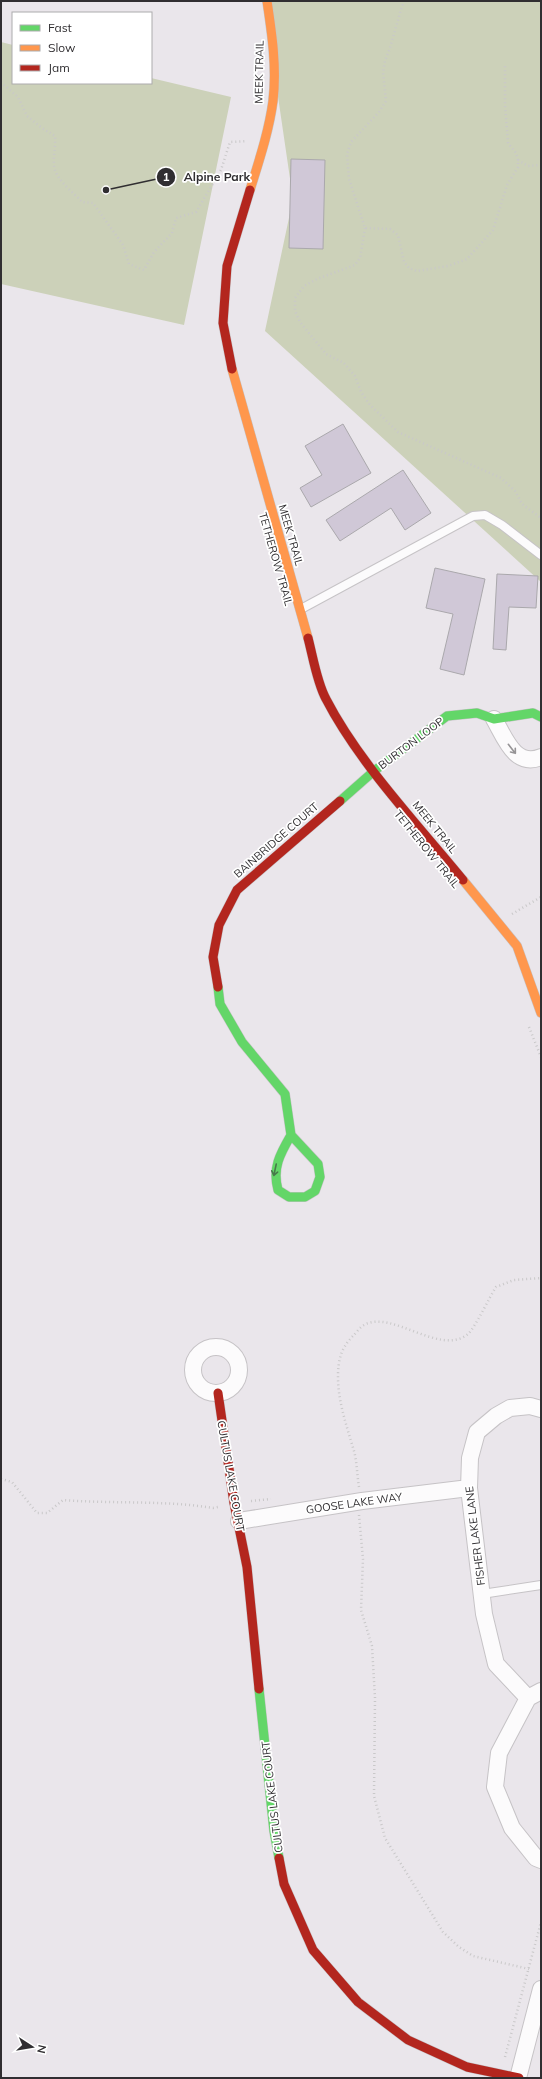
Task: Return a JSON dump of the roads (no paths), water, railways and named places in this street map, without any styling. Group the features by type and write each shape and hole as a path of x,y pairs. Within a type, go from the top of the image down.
{"street":[{"name":"MEEK TRAIL","path":"267,1 274,52 273,94 264,140 227,266 223,323 234,381 301,610 325,698 348,736 374,771 517,946 541,1014"},
{"name":"BURTON LOOP","path":"374,771 447,716 477,713 494,719 533,713 541,717"},
{"path":"494,719 511,750 520,758 534,760 541,757"},
{"name":"BAINBRIDGE COURT","path":"292,1135 284,1094 242,1042 220,1004 213,957 219,925 237,890 374,771"},
{"path":"292,1135 318,1164 320,1177 314,1190 305,1197 289,1197 278,1190 273,1175 277,1159 292,1135"},
{"name":"CULTUS LAKE COURT","path":"218,1392 234,1503 248,1567 274,1831 284,1884 313,1950 358,2002 381,2021 408,2040 467,2067 519,2078"},
{"name":"FISHER LAKE LANE","path":"535,1695 496,1664 484,1614 469,1488 470,1458 477,1432 496,1416 510,1408 530,1406 541,1409"},
{"name":"GOOSE LAKE WAY","path":"239,1522 360,1492 469,1488"},
{"path":"535,1695 499,1753 494,1787 512,1828 536,1858 541,1860"},
{"path":"519,2078 541,1990"}],"lane":[{"path":"301,610 473,516 485,515 491,518 541,555"},
{"path":"482,1594 541,1585"}],"place":[{"name":"Alpine Park","path":"106,190"}]}
